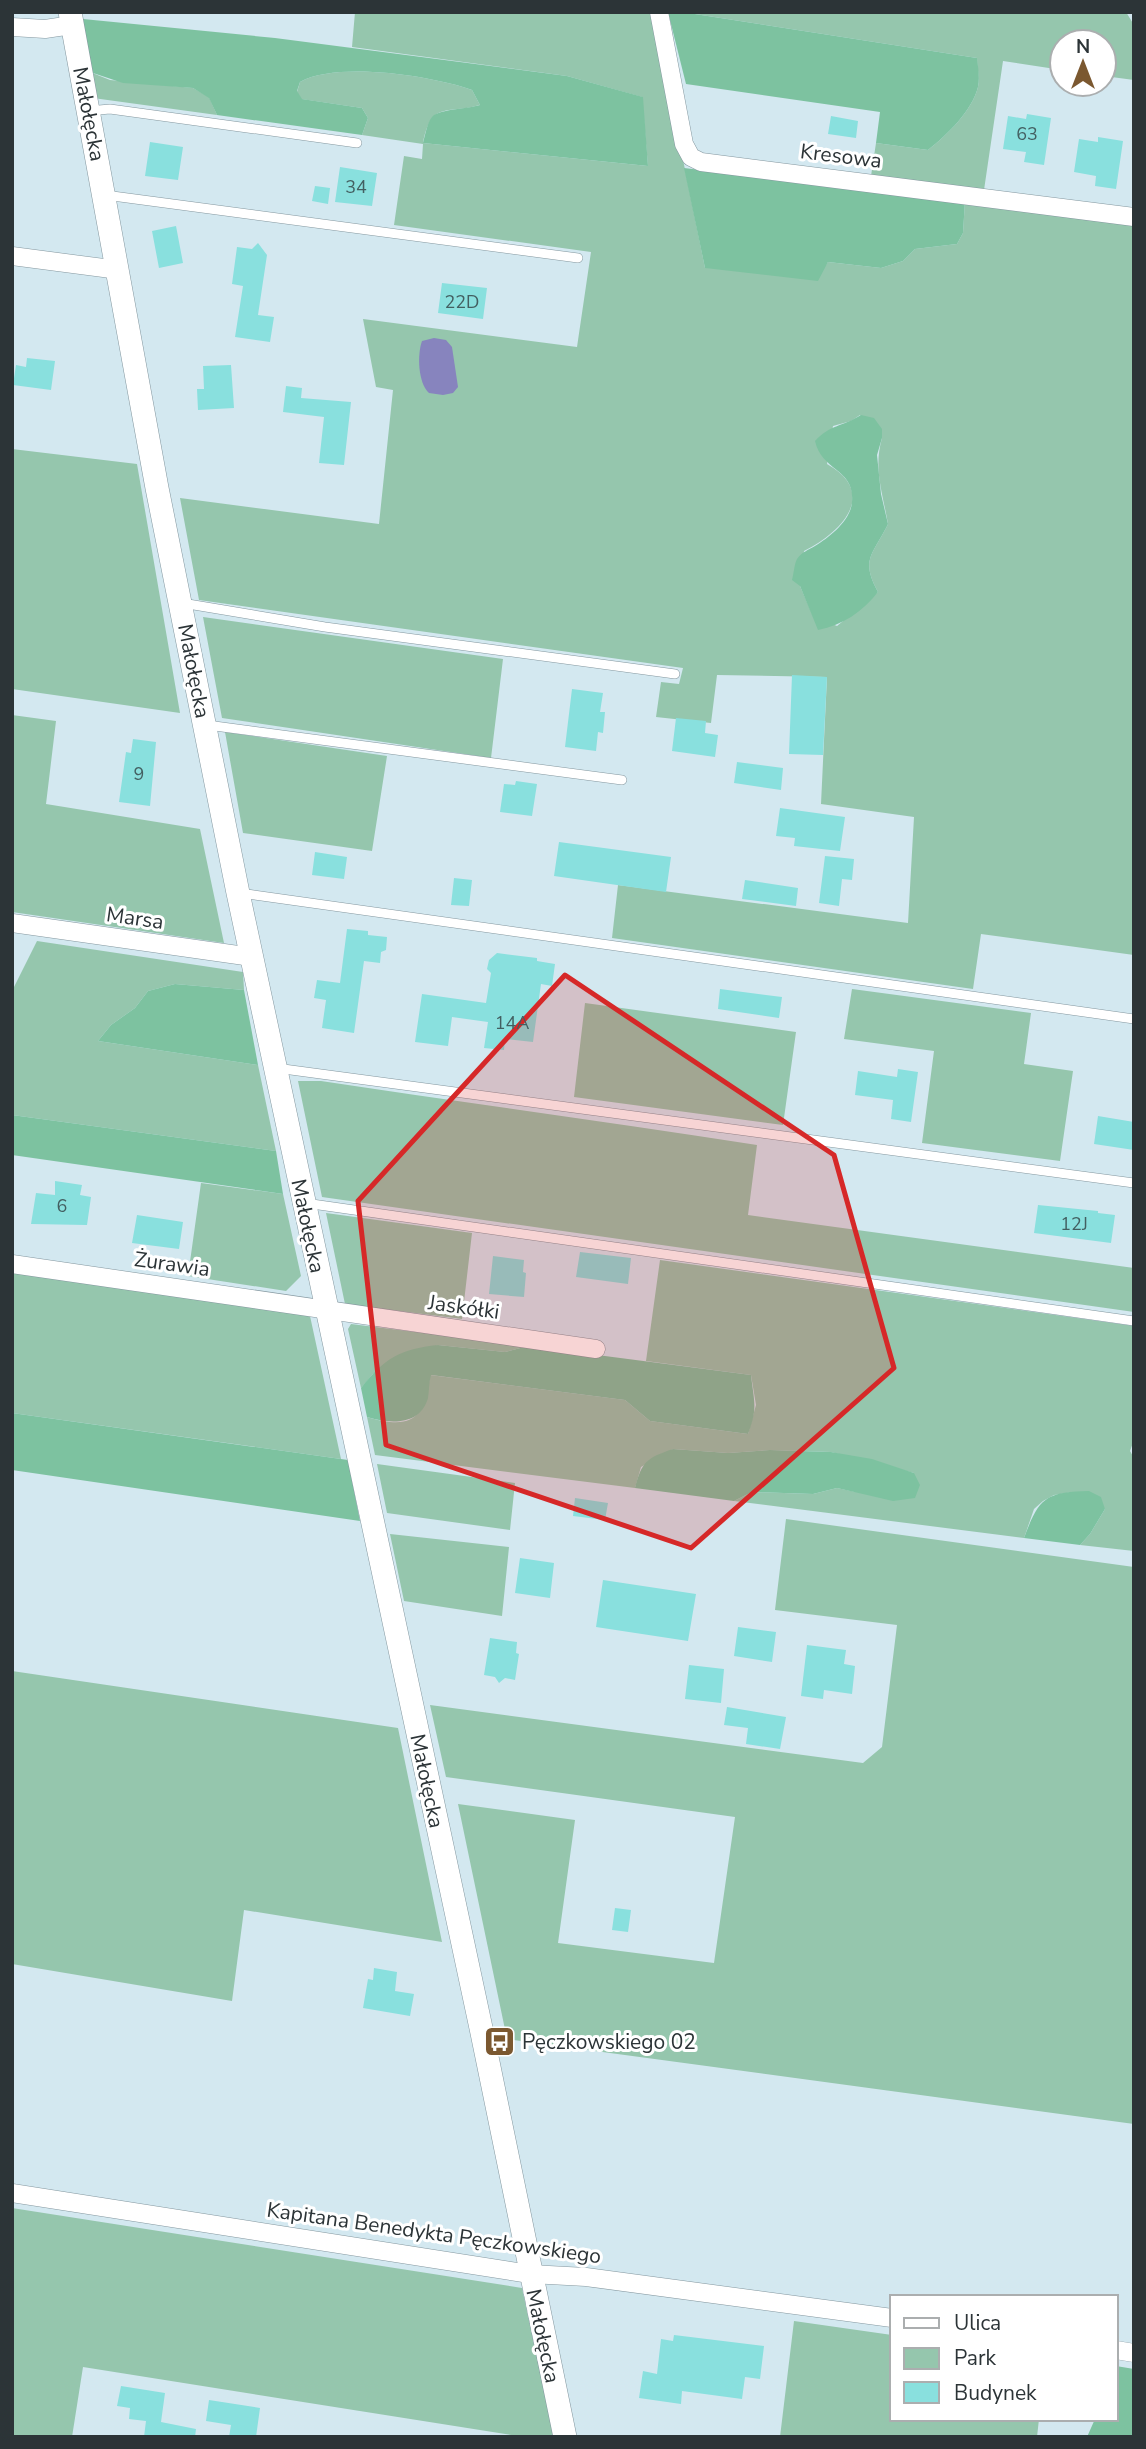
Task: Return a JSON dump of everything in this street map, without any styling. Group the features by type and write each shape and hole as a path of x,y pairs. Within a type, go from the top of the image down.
{"street":[{"name":"Kresowa","path":"659,12 684,144 691,157 702,162 1134,217"},
{"path":"12,27 45,29 71,19"},
{"name":"Małołęcka","path":"71,19 238,893 565,2437"},
{"path":"12,256 119,270"},
{"name":"Marsa","path":"12,923 252,957"},
{"name":"Żurawia","path":"12,1264 326,1310"},
{"name":"Jaskółki","path":"326,1310 596,1349"},
{"name":"Kapitana Benedykta Pęczkowskiego","path":"12,2193 530,2274 625,2282 890,2318"}],"lane":[{"path":"88,111 110,109 357,143"},
{"path":"105,195 578,258"},
{"path":"181,603 325,627 675,674"},
{"path":"205,724 622,780"},
{"path":"238,893 1134,1019"},
{"path":"275,1068 1134,1183"},
{"path":"304,1202 1134,1321"}],"highlighted area":[{"path":"565,975 834,1155 894,1368 691,1548 386,1445 358,1201"}],"green space":[{"path":"355,12 653,12 705,268 823,269 828,262 881,268 903,261 915,249 957,244 963,233 965,201 1134,223 1134,955 981,934 973,989 612,938 618,885 908,923 914,817 821,804 827,677 717,675 711,723 656,717 661,682 679,684 683,668 199,600 180,498 379,524 393,390 376,387 363,319 577,347 591,252 394,225 404,156 422,159 423,144 362,135 368,118 362,108 301,99 297,92 300,82 337,72 361,72 410,76 455,85 472,90 480,105 436,115 431,120 423,143 648,166 642,97 567,76 352,47","holes":["860,415 882,438 878,460 888,524 873,550 869,564 878,592 837,626 813,616 800,586 804,551 842,523 853,499 851,487 842,475 827,464 833,426 851,421"]},
{"path":"668,12 977,58 978,87 965,114 928,150 876,143 880,112 686,84"},
{"path":"682,12 1126,12 1134,25 1134,80 1118,78 1118,28 1048,28 1048,68 1003,61 984,190 871,176 876,143 928,150 958,122 978,87 977,58"},
{"path":"83,19 275,38 567,76 643,97 648,166 423,143 429,123 436,114 480,105 472,90 434,80 385,73 337,72 300,82 297,91 302,99 362,108 368,118 362,135 217,115 209,98 193,88 123,83 90,72"},
{"path":"90,72 110,80 193,88 209,97 217,115 93,98"},
{"path":"684,168 965,201 963,233 957,244 915,249 903,261 881,268 828,262 818,281 705,268"},
{"path":"861,415 874,418 882,429 877,455 881,494 888,524 873,550 869,564 878,592 851,617 818,630 800,586 792,580 795,564 801,555 839,527 851,509 852,491 843,476 824,459 815,441 826,431"},
{"path":"12,449 137,464 180,713 12,689"},
{"path":"203,617 503,659 491,758 222,718"},
{"path":"12,715 56,721 46,804 200,829 224,943 12,912"},
{"path":"225,732 387,756 372,851 243,833"},
{"path":"37,941 243,972 244,990 175,984 148,991 135,1008 111,1025 98,1041 258,1065 276,1151 12,1115 12,991"},
{"path":"175,984 244,990 258,1065 98,1041 111,1025 135,1008 148,991"},
{"path":"852,989 1031,1013 1024,1064 1073,1071 1060,1161 922,1143 934,1051 844,1039"},
{"path":"585,1003 796,1032 783,1125 574,1097"},
{"path":"298,1081 321,1081 757,1145 748,1215 1134,1268 1134,1312 322,1197"},
{"path":"12,1115 276,1151 283,1194 12,1155"},
{"path":"201,1183 283,1194 301,1276 286,1291 188,1276"},
{"path":"326,1213 472,1233 462,1319 345,1304"},
{"path":"660,1260 1134,1326 1134,1440 1130,1451 1134,1458 1134,1551 1080,1545 1105,1509 1073,1492 1054,1495 1034,1509 1024,1538 734,1501 752,1492 813,1494 837,1488 856,1492 914,1473 831,1452 770,1450 728,1453 673,1449 641,1467 635,1488 375,1455 367,1417 395,1422 413,1418 424,1402 430,1375 625,1400 650,1421 748,1434 756,1405 751,1375 646,1361"},
{"path":"12,1273 310,1316 341,1459 12,1413"},
{"path":"351,1324 528,1346 505,1352 438,1345 373,1374 361,1388 348,1329"},
{"path":"438,1345 505,1352 528,1346 751,1375 753,1418 748,1434 650,1421 625,1400 431,1375 428,1398 418,1414 403,1421 367,1417 361,1388 378,1369 403,1352"},
{"path":"12,1413 348,1460 360,1521 12,1470"},
{"path":"673,1449 728,1453 770,1450 831,1452 872,1459 914,1473 920,1485 915,1498 893,1501 837,1488 813,1494 752,1492 734,1501 635,1488 643,1466 657,1455"},
{"path":"377,1464 515,1483 510,1530 387,1513"},
{"path":"1089,1491 1101,1497 1105,1509 1080,1545 1024,1538 1034,1514 1046,1500 1062,1493"},
{"path":"786,1519 1134,1567 1134,2124 507,2039 458,1804 575,1820 558,1943 714,1963 735,1817 446,1777 430,1705 863,1763 882,1747 897,1625 775,1610"},
{"path":"390,1534 509,1547 502,1616 404,1601"},
{"path":"12,1671 398,1728 442,1942 244,1910 232,2001 12,1964"},
{"path":"12,2208 522,2288 554,2437 524,2437 83,2367 72,2437 12,2437"},
{"path":"794,2321 890,2335 890,2421 1039,2421 1037,2437 780,2437"},
{"path":"1118,2366 1134,2369 1134,2437 1087,2437 1094,2421 1118,2421"}],"shaded area":[{"path":"434,338 446,340 452,347 458,387 453,393 429,393 423,383 419,368 420,347 422,341"}],"building":[{"path":"1027,114 1051,118 1044,165 1024,162 1026,152 1003,149 1008,116 1026,119"},
{"path":"831,116 858,121 856,138 828,134"},
{"path":"1098,137 1123,141 1116,189 1095,186 1096,176 1074,172 1079,139 1098,142"},
{"path":"150,142 183,147 178,180 145,176"},
{"path":"340,167 377,173 372,206 335,202"},
{"path":"315,186 330,188 328,204 312,201"},
{"path":"176,226 183,263 159,268 152,231"},
{"path":"258,243 267,255 258,315 274,317 270,342 235,337 243,286 232,284 237,247 252,249"},
{"path":"442,283 487,288 483,319 438,313"},
{"path":"27,358 55,361 51,390 13,385 16,365 26,367"},
{"path":"231,365 234,408 198,410 197,389 204,389 203,366"},
{"path":"286,386 302,388 301,398 351,402 344,465 319,463 324,417 283,412"},
{"path":"792,675 827,677 823,755 789,754"},
{"path":"572,689 603,693 600,712 605,712 603,733 598,732 596,751 565,747"},
{"path":"676,718 706,721 705,733 718,735 715,757 672,751"},
{"path":"133,739 156,742 150,806 119,802 126,752 131,753"},
{"path":"737,762 783,768 781,790 734,783"},
{"path":"516,781 537,784 532,816 500,812 504,784 515,785"},
{"path":"780,808 845,817 840,851 794,846 795,838 776,836"},
{"path":"559,842 671,857 666,892 554,876"},
{"path":"315,852 347,857 344,879 312,875"},
{"path":"825,856 854,859 852,880 842,879 839,906 819,903"},
{"path":"454,878 472,880 469,906 451,905"},
{"path":"745,880 798,888 796,906 742,899"},
{"path":"347,929 368,931 368,935 387,937 386,950 381,952 380,963 364,961 354,1033 322,1028 326,1000 314,998 317,980 340,983"},
{"path":"497,953 537,958 537,961 555,964 552,986 541,984 533,1042 505,1039 504,1050 484,1048 488,1022 452,1017 448,1046 415,1042 422,994 486,1003 491,973 487,969 489,960"},
{"path":"720,989 782,997 779,1018 718,1009"},
{"path":"898,1069 918,1072 911,1122 891,1119 893,1100 855,1095 858,1071 897,1077"},
{"path":"1098,1116 1134,1122 1134,1150 1094,1144"},
{"path":"55,1181 82,1185 80,1195 91,1197 87,1225 31,1224 36,1193 55,1195"},
{"path":"1038,1205 1115,1215 1111,1243 1034,1233"},
{"path":"137,1215 183,1222 179,1249 132,1243"},
{"path":"580,1252 631,1258 628,1284 576,1277"},
{"path":"493,1256 524,1260 524,1297 489,1294"},
{"path":"575,1498 608,1503 605,1520 573,1516"},
{"path":"520,1558 554,1563 550,1598 515,1593"},
{"path":"603,1580 696,1594 688,1641 596,1627"},
{"path":"738,1627 776,1632 772,1662 734,1656"},
{"path":"490,1638 517,1642 516,1653 519,1654 515,1680 505,1678 499,1683 495,1677 484,1675"},
{"path":"807,1645 846,1650 844,1664 855,1666 852,1694 824,1690 823,1699 801,1696"},
{"path":"689,1665 724,1669 721,1703 685,1699"},
{"path":"727,1707 786,1717 780,1749 746,1744 748,1728 724,1725"},
{"path":"615,1908 631,1910 628,1932 612,1930"},
{"path":"374,1968 397,1972 395,1991 414,1994 410,2016 363,2008 368,1979 373,1980"},
{"path":"674,2335 764,2346 760,2379 745,2377 742,2399 682,2391 681,2404 639,2398 643,2371 657,2374 661,2339 673,2341"},
{"path":"121,2386 165,2393 161,2422 196,2429 195,2437 144,2437 146,2421 129,2419 130,2408 117,2406"},
{"path":"209,2400 260,2408 256,2437 229,2437 231,2425 206,2421"}],"place":[{"name":"Pęczkowskiego 02","path":"499,2042"}]}
